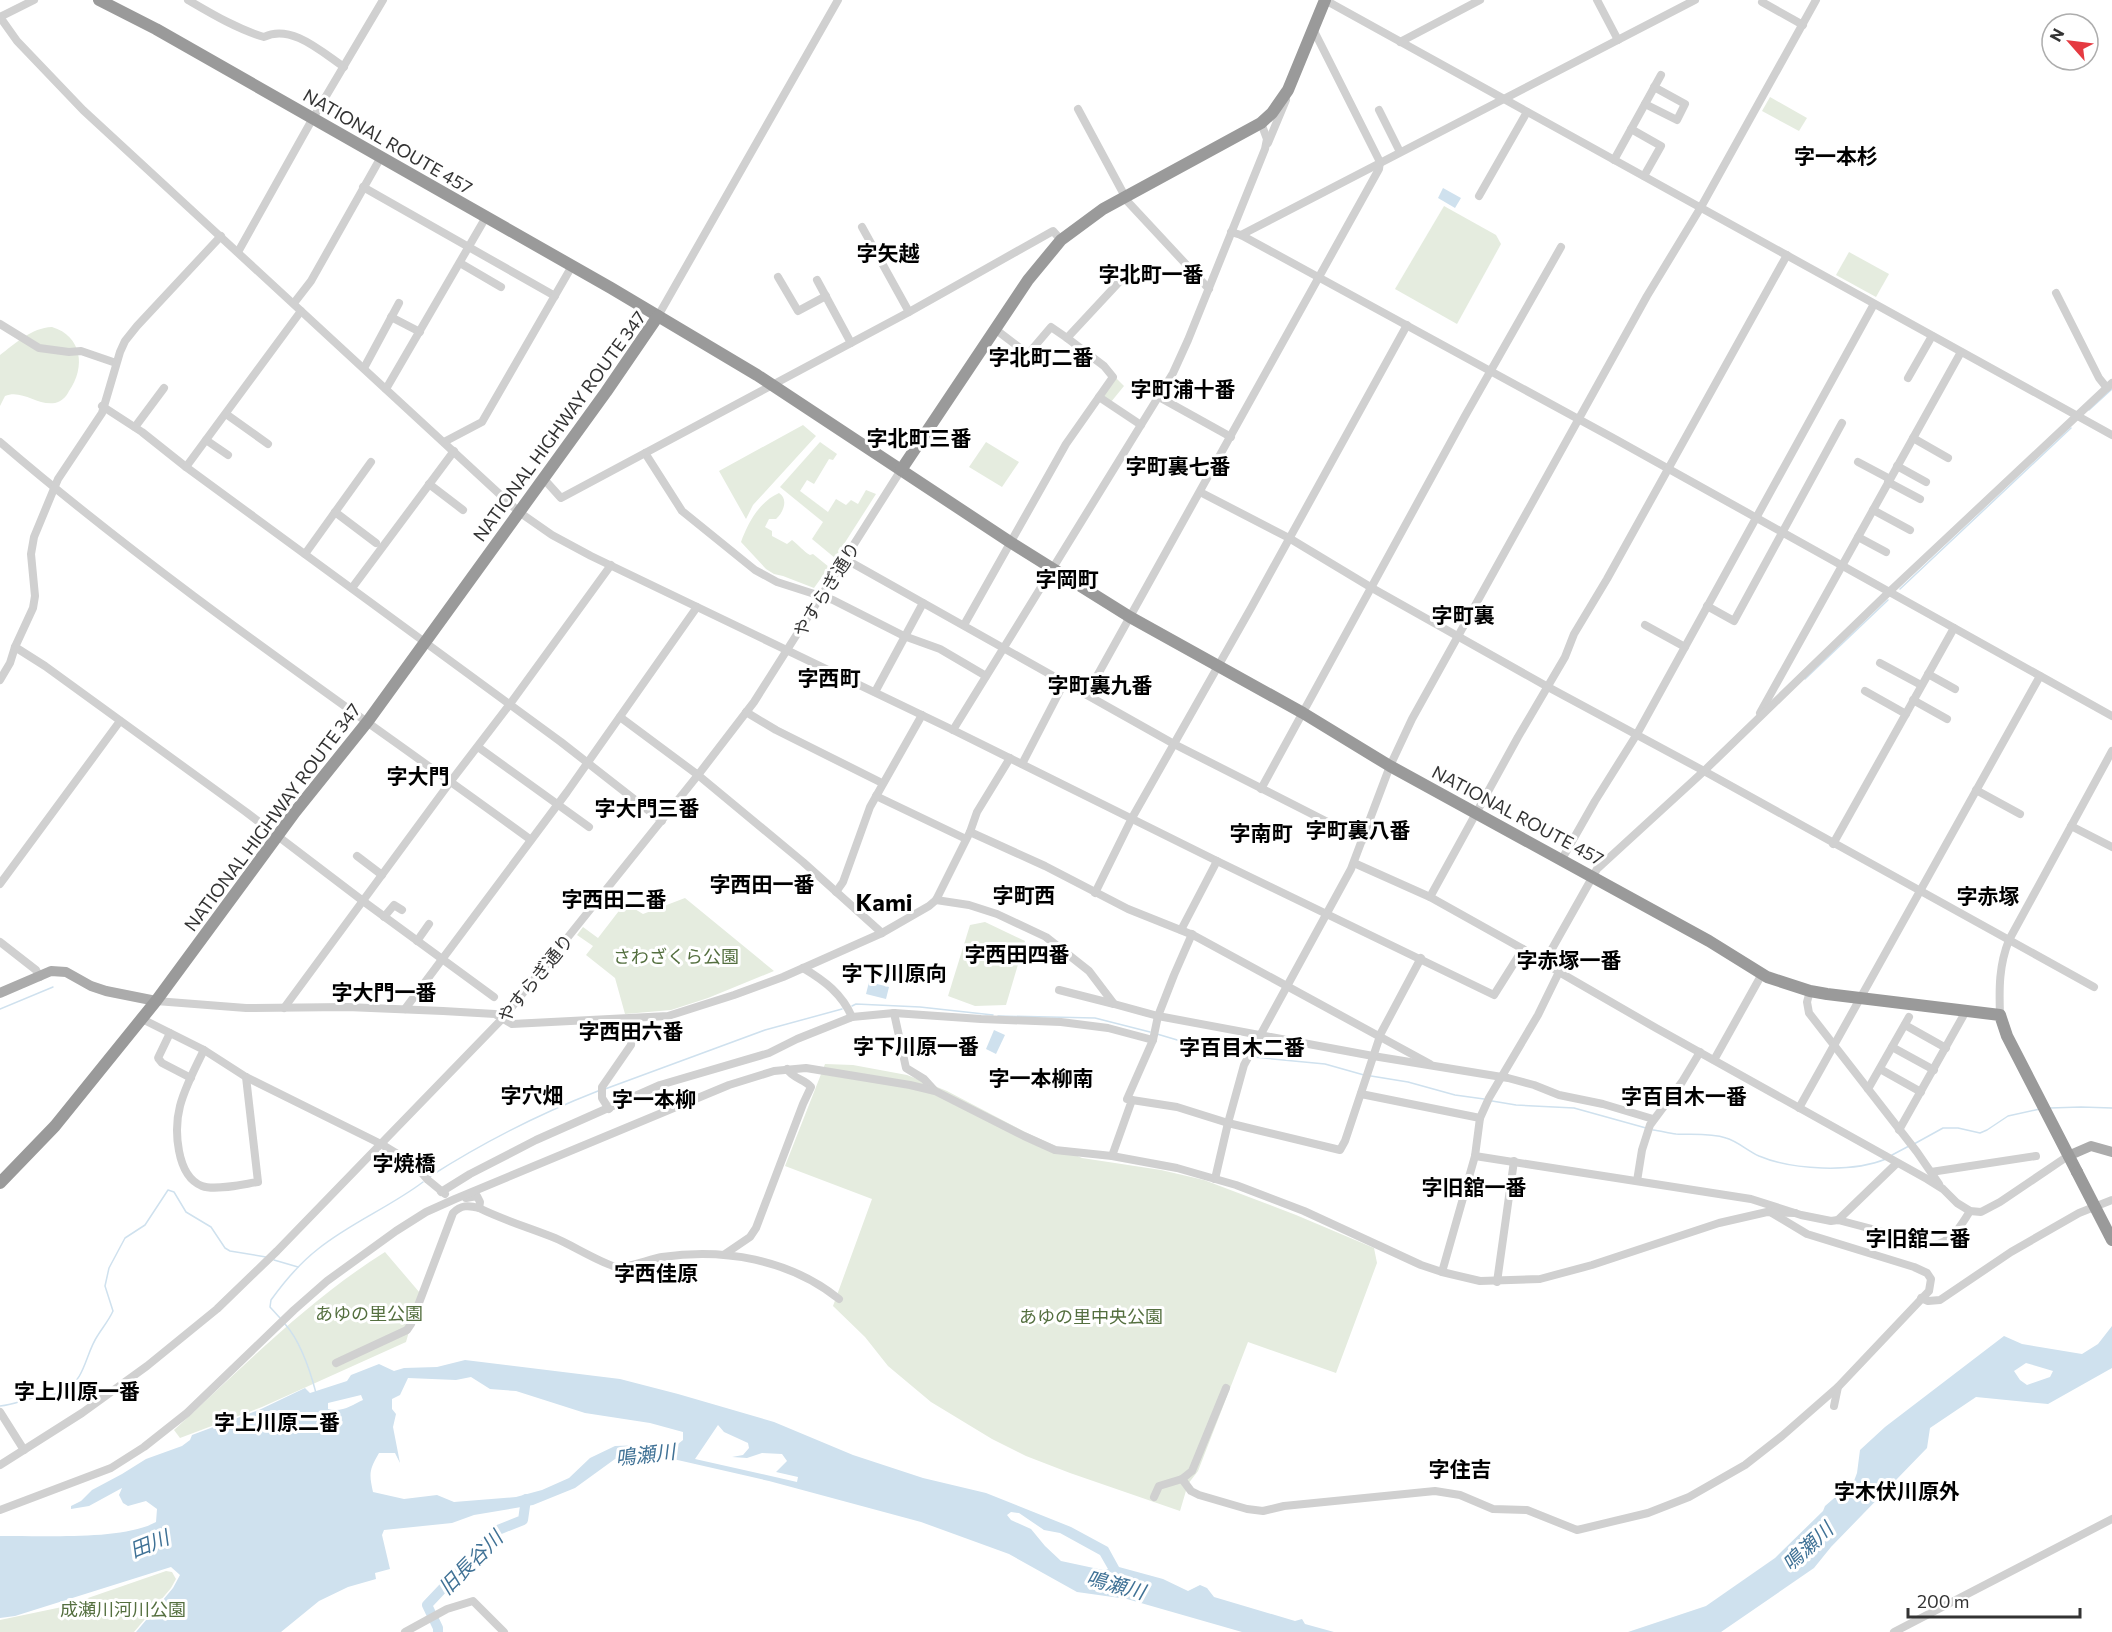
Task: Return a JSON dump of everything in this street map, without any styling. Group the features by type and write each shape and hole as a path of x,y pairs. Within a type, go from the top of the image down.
{"highway":[{"name":"NATIONAL ROUTE 457","path":"99,0 156,28 658,316"},
{"path":"901,470 1028,280 1061,240 1125,196 1261,123 1272,113 1288,90 1325,0"},
{"name":"NATIONAL HIGHWAY ROUTE 347","path":"0,1183 55,1126 156,1001 277,836 368,721 639,346 658,316 774,385 901,470"},
{"name":"NATIONAL ROUTE 457","path":"901,470 1130,617 1303,713 1390,766 1709,940 1762,974 1810,991 2000,1015"},
{"path":"2000,1015 2007,1036 2039,1101 2112,1240"}],"main road":[{"path":"0,993 51,971 66,972 91,986 106,991 156,1001"},
{"path":"2068,1156 2091,1146 2112,1152"}],"street":[{"path":"34,0 0,17 17,41 83,110 519,512 552,535 1494,995 1523,949"},
{"path":"188,0 254,34 264,37 273,32 289,33 344,67"},
{"path":"238,252 313,118 383,0"},
{"path":"658,316 838,0"},
{"path":"1325,0 2112,435"},
{"path":"1400,42 1480,0"},
{"path":"1597,0 1618,40"},
{"path":"1241,235 1695,0"},
{"path":"1215,1179 1244,1065 1354,863 1390,766 1412,719 1647,296 1701,207 1816,0"},
{"path":"1762,2 1803,24"},
{"path":"1087,694 1379,169 1380,162 1313,29"},
{"path":"1614,160 1661,75"},
{"path":"1645,104 1677,120 1685,104 1654,87"},
{"path":"952,730 1159,398 1188,340 1288,90"},
{"path":"1078,109 1136,212 1209,289"},
{"path":"1379,110 1400,152"},
{"path":"1479,196 1527,111"},
{"path":"1261,123 1267,139 1265,149"},
{"path":"1631,129 1661,146 1644,176"},
{"path":"294,303 311,281 381,157"},
{"path":"363,188 555,296"},
{"path":"386,389 486,217"},
{"path":"862,227 909,312"},
{"path":"543,478 561,498 909,312 1053,231 1061,240"},
{"path":"1232,232 1320,277 1492,371 2112,716"},
{"path":"0,681 33,608 35,596 32,546 53,488 102,413 102,406 125,341 221,236"},
{"path":"1261,789 1561,247"},
{"path":"1430,897 1565,657 1574,634 1607,579 1787,255"},
{"path":"460,263 501,287"},
{"path":"444,442 482,422 572,266"},
{"path":"778,277 798,311 825,296"},
{"path":"817,280 851,343"},
{"path":"1066,338 1121,280"},
{"path":"1544,963 1597,869 1704,771 1889,592 2110,385 2098,378 2056,293"},
{"path":"364,368 399,303"},
{"path":"1562,859 1637,734 1874,304"},
{"path":"186,467 301,311"},
{"path":"392,317 420,332"},
{"path":"0,324 39,348 69,352 81,351 116,363"},
{"path":"1095,892 1132,818 1219,666 1407,325"},
{"path":"964,625 1066,444 1113,377 1104,366 1051,327 1028,354 995,329"},
{"path":"1908,378 1932,336"},
{"path":"1759,717 1961,352"},
{"path":"135,427 164,388"},
{"path":"1099,397 1142,425"},
{"path":"1159,398 1231,437"},
{"path":"102,406 135,427 186,467 588,762 662,820"},
{"path":"226,414 268,444"},
{"path":"1707,606 1734,621 1842,423"},
{"path":"1912,438 1948,458"},
{"path":"206,440 228,455"},
{"path":"0,442 53,488 197,599 531,840"},
{"path":"352,588 454,451"},
{"path":"645,453 677,504 696,524 766,577 822,595 904,636 940,649 986,676"},
{"path":"305,554 371,462"},
{"path":"1858,462 1920,499"},
{"path":"1897,466 1926,482"},
{"name":"やすらぎ通り","path":"0,1466 82,1413 147,1366 217,1309 277,1251 503,1018 746,712 901,470"},
{"path":"429,484 463,510"},
{"path":"1200,492 1289,538 1372,588 1548,687 2094,987"},
{"path":"1873,510 1910,530"},
{"path":"335,512 376,543"},
{"path":"1858,537 1886,552"},
{"path":"845,559 1174,744 1363,840"},
{"path":"284,1008 510,705 611,565"},
{"path":"875,692 923,603"},
{"path":"405,1010 557,806 697,607"},
{"path":"1645,625 1685,647"},
{"path":"1833,843 1954,628"},
{"path":"15,647 45,666 494,997"},
{"path":"1880,663 1922,685"},
{"path":"1928,674 1955,689"},
{"path":"1798,1108 2040,676"},
{"path":"1022,764 1064,683"},
{"path":"1865,691 1905,714"},
{"path":"1913,700 1947,718"},
{"path":"746,712 882,783"},
{"path":"836,892 843,882 870,807 922,715"},
{"path":"620,717 698,775 882,933"},
{"path":"0,884 120,721"},
{"path":"478,747 589,827"},
{"path":"2000,1015 2000,972 2009,940 2112,751"},
{"path":"156,1001 246,1008 405,1010 495,1014 512,1024 668,1016 744,992 803,968 882,933 936,900 968,836 977,812 1010,758"},
{"path":"1977,790 2020,814"},
{"path":"876,796 1045,866 1128,909 1192,934 1433,1066"},
{"path":"2071,826 2112,847"},
{"path":"357,856 382,875"},
{"path":"1181,930 1217,861"},
{"path":"1354,863 1430,897 1943,1189"},
{"path":"936,900 969,905 997,914 1046,937 1089,971 1114,1004"},
{"path":"384,917 394,904 402,910"},
{"path":"417,941 429,924"},
{"path":"1192,934 1158,1016 1154,1036 1127,1099 1178,1107 1228,1123 1340,1150 1380,1037 1421,958"},
{"path":"0,942 36,970 40,976"},
{"path":"803,968 830,987 850,1011"},
{"path":"1442,1272 1475,1156 1480,1118 1501,1077 1538,1015 1559,972"},
{"path":"1713,1060 1762,974"},
{"path":"1059,990 1158,1016 1501,1077 1534,1085 1559,1095 1653,1119"},
{"path":"1810,991 1809,1013 1943,1189 1957,1203 1970,1211 1981,1212 2000,1202 2068,1156"},
{"path":"441,1192 470,1174 536,1140 660,1085 769,1053 797,1039 822,1031 850,1011 1061,1022 1154,1036"},
{"path":"1900,1132 1966,1011"},
{"path":"894,1013 906,1068 924,1079 935,1091"},
{"path":"1868,1089 1910,1017"},
{"path":"142,1019 204,1050 246,1077 381,1144 414,1164 441,1192 455,1198 477,1196 480,1202 479,1208"},
{"path":"609,1109 602,1098 602,1087 607,1083 631,1045 634,1019"},
{"path":"1905,1025 1946,1048"},
{"path":"170,1033 158,1058 162,1063 191,1078"},
{"path":"1892,1047 1934,1070"},
{"path":"204,1050 179,1112 180,1156 189,1176 201,1186 212,1188 258,1182 246,1077"},
{"path":"1637,1180 1642,1150 1653,1119 1666,1105 1700,1052"},
{"path":"0,1510 111,1468 144,1447 187,1413 327,1281 426,1212 729,1086 763,1074 787,1069 806,1068 830,1071 935,1091 1055,1150 1112,1156 1177,1168 1215,1179 1260,1193 1304,1211 1410,1260 1473,1280 1497,1282 1540,1279 1563,1274 1719,1223 1769,1212 1795,1213"},
{"path":"725,1254 750,1237 756,1228 811,1087 808,1083 791,1076 787,1069"},
{"path":"1880,1069 1922,1092"},
{"path":"1361,1094 1480,1118"},
{"path":"1112,1156 1132,1100"},
{"path":"1475,1156 1751,1199 1795,1213 1831,1221 1838,1220 1937,1245 1951,1237 1970,1211"},
{"path":"1931,1172 2036,1156"},
{"path":"1497,1282 1514,1161"},
{"path":"1838,1220 1898,1164"},
{"path":"1921,1298 1940,1300 2011,1252 2079,1214 2112,1200"},
{"path":"336,1363 407,1330 453,1213 460,1207 479,1208 618,1267 661,1257 725,1254 775,1265 813,1281 838,1299"},
{"path":"1182,1479 1191,1491 1199,1495 1255,1510 1435,1491 1460,1495 1493,1509 1527,1510 1577,1530 1648,1513 1689,1497 1745,1465 1782,1436 1838,1387 1929,1291 1929,1275 1922,1270 1807,1234 1769,1212"},
{"path":"1834,1406 1838,1387"},
{"path":"1154,1497 1159,1486 1182,1479 1189,1475 1196,1465 1226,1388"},
{"path":"2,1414 24,1450"},
{"path":"1894,1632 2112,1519"},
{"path":"405,1632 431,1617 469,1601 477,1603 504,1632"}],"green space":[{"path":"1770,97 1807,118 1799,131 1762,111"},
{"path":"1444,206 1496,235 1501,244 1457,324 1395,289"},
{"path":"1849,252 1889,274 1876,297 1836,275"},
{"path":"52,327 70,337 78,353 78,372 67,395 55,403 48,403 11,394 5,396 0,406 0,355 31,333"},
{"path":"1115,377 1124,386 1111,402 1101,396"},
{"path":"803,425 816,436 753,505 746,519 719,471"},
{"path":"820,442 837,454 833,460 829,459 814,484 807,480 800,491 828,512 836,499 846,505 851,500 858,504 866,490 876,494 835,558 812,539 823,522 780,487"},
{"path":"986,442 1019,462 1002,487 969,467"},
{"path":"779,493 784,499 783,510 776,519 769,519 765,527 772,531 772,536 787,544 792,540 829,567 814,588 766,569 741,542 760,507"},
{"name":"さわざくら公園","path":"685,898 774,971 708,998 671,1010 625,1014 615,978 586,955 593,946 577,935 583,927 598,938 625,903 643,914"},
{"path":"985,922 1025,941 1006,1005 975,1006 948,996 970,925"},
{"name":"あゆの里中央公園","path":"825,1064 853,1065 907,1075 947,1091 1027,1133 1082,1158 1161,1170 1204,1180 1374,1248 1377,1263 1336,1373 1248,1342 1198,1471 1188,1484 1180,1511 1070,1473 1026,1456 992,1439 931,1402 888,1366 865,1337 833,1306 872,1199 785,1166"},
{"name":"あゆの里公園","path":"385,1252 420,1293 406,1342 262,1407 180,1438 174,1430 250,1359 329,1292"},
{"name":"成瀬川河川公園","path":"166,1571 172,1572 176,1579 134,1632 0,1632 0,1620 62,1607"}],"water":[{"path":"1443,188 1461,198 1455,208 1438,198"},
{"path":"869,982 889,987 886,999 866,994"},
{"path":"994,1030 1005,1035 996,1054 986,1049"},
{"name":"鳴瀬川","path":"2112,1326 2112,1368 2048,1404 1976,1397 1930,1428 1927,1448 1831,1547 1814,1568 1721,1632 1628,1632 1706,1606 1775,1558 1823,1511 1825,1506 1854,1481 1860,1450 1885,1427 2004,1336 2022,1344 2082,1354 2098,1344","holes":["2026,1363 2053,1371 2050,1377 2027,1385 2014,1371"]},
{"path":"465,1360 620,1379 774,1422 853,1455 923,1478 986,1493 1071,1527 1108,1547 1119,1567 1163,1579 1188,1591 1200,1585 1207,1588 1214,1597 1295,1621 1302,1619 1305,1624 1334,1632 1242,1632 1127,1599 1077,1592 1009,1554 921,1522 769,1481 660,1456 615,1459 575,1488 533,1505 474,1515 452,1523 384,1530 382,1535 390,1569 375,1573 376,1579 348,1587 319,1601 281,1632 136,1632 173,1588 180,1575 171,1567 15,1616 0,1618 0,1536 103,1535 141,1528 156,1522 157,1509 146,1501 128,1506 123,1503 119,1495 122,1488 89,1506 71,1509 71,1506 81,1501 92,1490 146,1459 182,1446 190,1440 192,1435 259,1410 305,1388 310,1393 347,1381 351,1375 379,1364 394,1371 404,1368 437,1367","holes":["471,1377 490,1389 516,1391 585,1413 650,1423 683,1432 683,1440 669,1447 615,1446 590,1458 569,1478 542,1490 516,1497 454,1502 437,1495 404,1499 373,1492 371,1472 379,1453 395,1453 400,1463 393,1427 396,1414 392,1409 392,1399 400,1395 408,1378 456,1380","361,1395 363,1400 338,1410 328,1409 328,1403","718,1425 724,1432 748,1443 749,1448 743,1455 732,1457 747,1458 762,1453 782,1454 787,1461 776,1472 798,1477 797,1482 695,1459","1011,1512 1019,1513 1044,1530 1060,1533 1100,1555 1108,1569 1103,1570 1061,1561 1031,1529 1011,1520 1007,1515"]}],"waterway":[{"path":"2089,410 2112,389"},
{"path":"1900,589 2071,428"},
{"path":"1805,679 1888,600"},
{"path":"0,1009 53,987"},
{"path":"852,1006 856,1004 920,1007 993,1015"},
{"path":"605,1089 765,1030 842,1009"},
{"path":"998,1016 1095,1018 1150,1032"},
{"path":"1157,1034 1211,1050 1246,1056"},
{"path":"1253,1057 1325,1064 1364,1075"},
{"path":"1371,1076 1408,1082 1455,1095 1484,1099"},
{"path":"429,1177 511,1130 598,1091"},
{"path":"1492,1101 1516,1105 1574,1108 1646,1128"},
{"path":"2050,1108 2112,1108"},
{"path":"1914,1144 1943,1128 1958,1128 1980,1133 2008,1116 2040,1109"},
{"path":"1653,1130 1676,1134 1720,1136 1734,1141 1759,1156 1805,1167 1840,1168 1886,1159"},
{"path":"1892,1155 1909,1146"},
{"path":"280,1318 270,1307 271,1300 305,1260 343,1231 423,1182"},
{"path":"0,1406 60,1393 77,1380 94,1342 113,1311 105,1286 109,1268 125,1238 145,1225 168,1190 174,1192 186,1212 211,1227 225,1248 230,1251 266,1257"},
{"path":"274,1260 298,1267"},
{"path":"285,1324 300,1348 316,1393"},
{"name":"旧長谷川","path":"438,1632 427,1605 498,1530 523,1520 526,1499"}],"district":[{"name":"字一本杉","path":"1836,155"},
{"name":"字矢越","path":"888,252"},
{"name":"字北町一番","path":"1151,273"},
{"name":"字北町二番","path":"1041,356"},
{"name":"字町浦十番","path":"1183,388"},
{"name":"字北町三番","path":"919,437"},
{"name":"字町裏七番","path":"1178,465"},
{"name":"字岡町","path":"1067,578"},
{"name":"字町裏","path":"1463,614"},
{"name":"字西町","path":"829,677"},
{"name":"字町裏九番","path":"1100,684"},
{"name":"字大門","path":"418,775"},
{"name":"字大門三番","path":"647,807"},
{"name":"字町裏八番","path":"1358,829"},
{"name":"字南町","path":"1261,832"},
{"name":"字西田一番","path":"762,883"},
{"name":"字町西","path":"1024,894"},
{"name":"字赤塚","path":"1988,895"},
{"name":"字西田二番","path":"614,898"},
{"name":"Kami","path":"884,901"},
{"name":"字西田四番","path":"1017,953"},
{"name":"字赤塚一番","path":"1569,959"},
{"name":"字下川原向","path":"894,972"},
{"name":"字大門一番","path":"384,991"},
{"name":"字西田六番","path":"631,1030"},
{"name":"字下川原一番","path":"916,1045"},
{"name":"字百目木二番","path":"1242,1046"},
{"name":"字一本柳南","path":"1041,1077"},
{"name":"字穴畑","path":"532,1094"},
{"name":"字百目木一番","path":"1684,1095"},
{"name":"字一本柳","path":"654,1098"},
{"name":"字焼橋","path":"404,1162"},
{"name":"字旧舘一番","path":"1474,1186"},
{"name":"字旧舘二番","path":"1918,1237"},
{"name":"字西佳原","path":"656,1272"},
{"name":"字上川原一番","path":"77,1390"},
{"name":"字上川原二番","path":"277,1421"},
{"name":"字住吉","path":"1460,1468"},
{"name":"字木伏川原外","path":"1897,1490"}],"water label":[{"name":"田川","path":"149,1543"}]}
